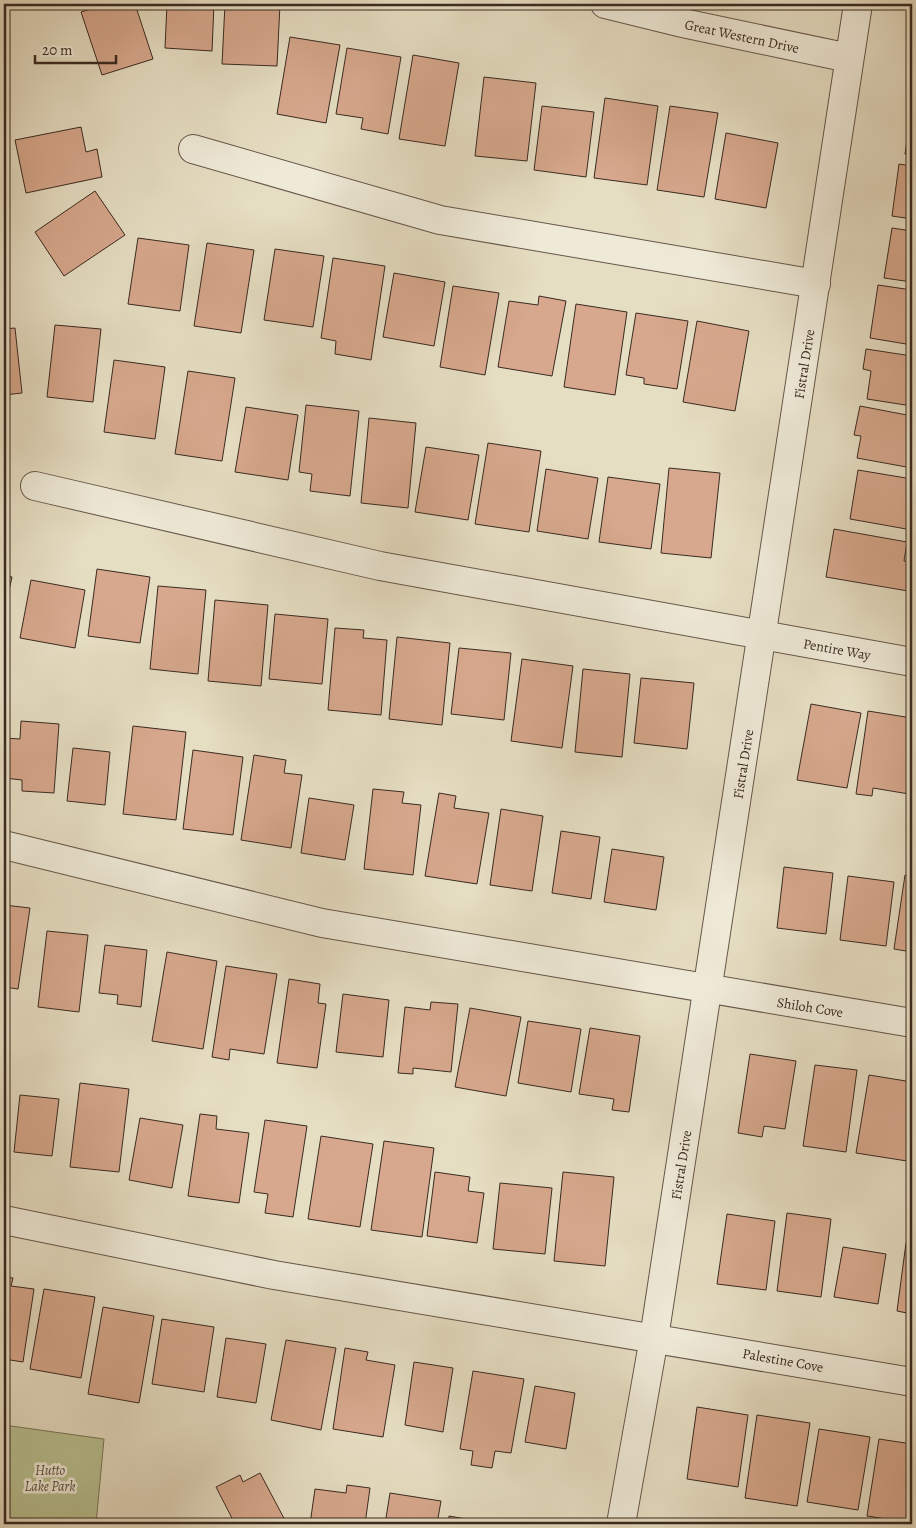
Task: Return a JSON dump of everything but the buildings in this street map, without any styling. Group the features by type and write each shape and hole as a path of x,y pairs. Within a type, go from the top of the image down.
{"street":[{"name":"Great Western Drive","path":"605,4 678,22 849,58"},
{"name":"Fistral Drive","path":"621,1524 654,1338 858,4"},
{"path":"193,149 440,220 816,284"},
{"name":"Pentire Way","path":"36,486 380,566 912,662"},
{"name":"Shiloh Cove","path":"4,845 322,923 912,1024"},
{"name":"Palestine Cove","path":"4,1220 274,1275 912,1382"}],"green space":[{"name":"Hutto Lake Park","path":"4,1425 104,1439 96,1524 4,1524"}]}
